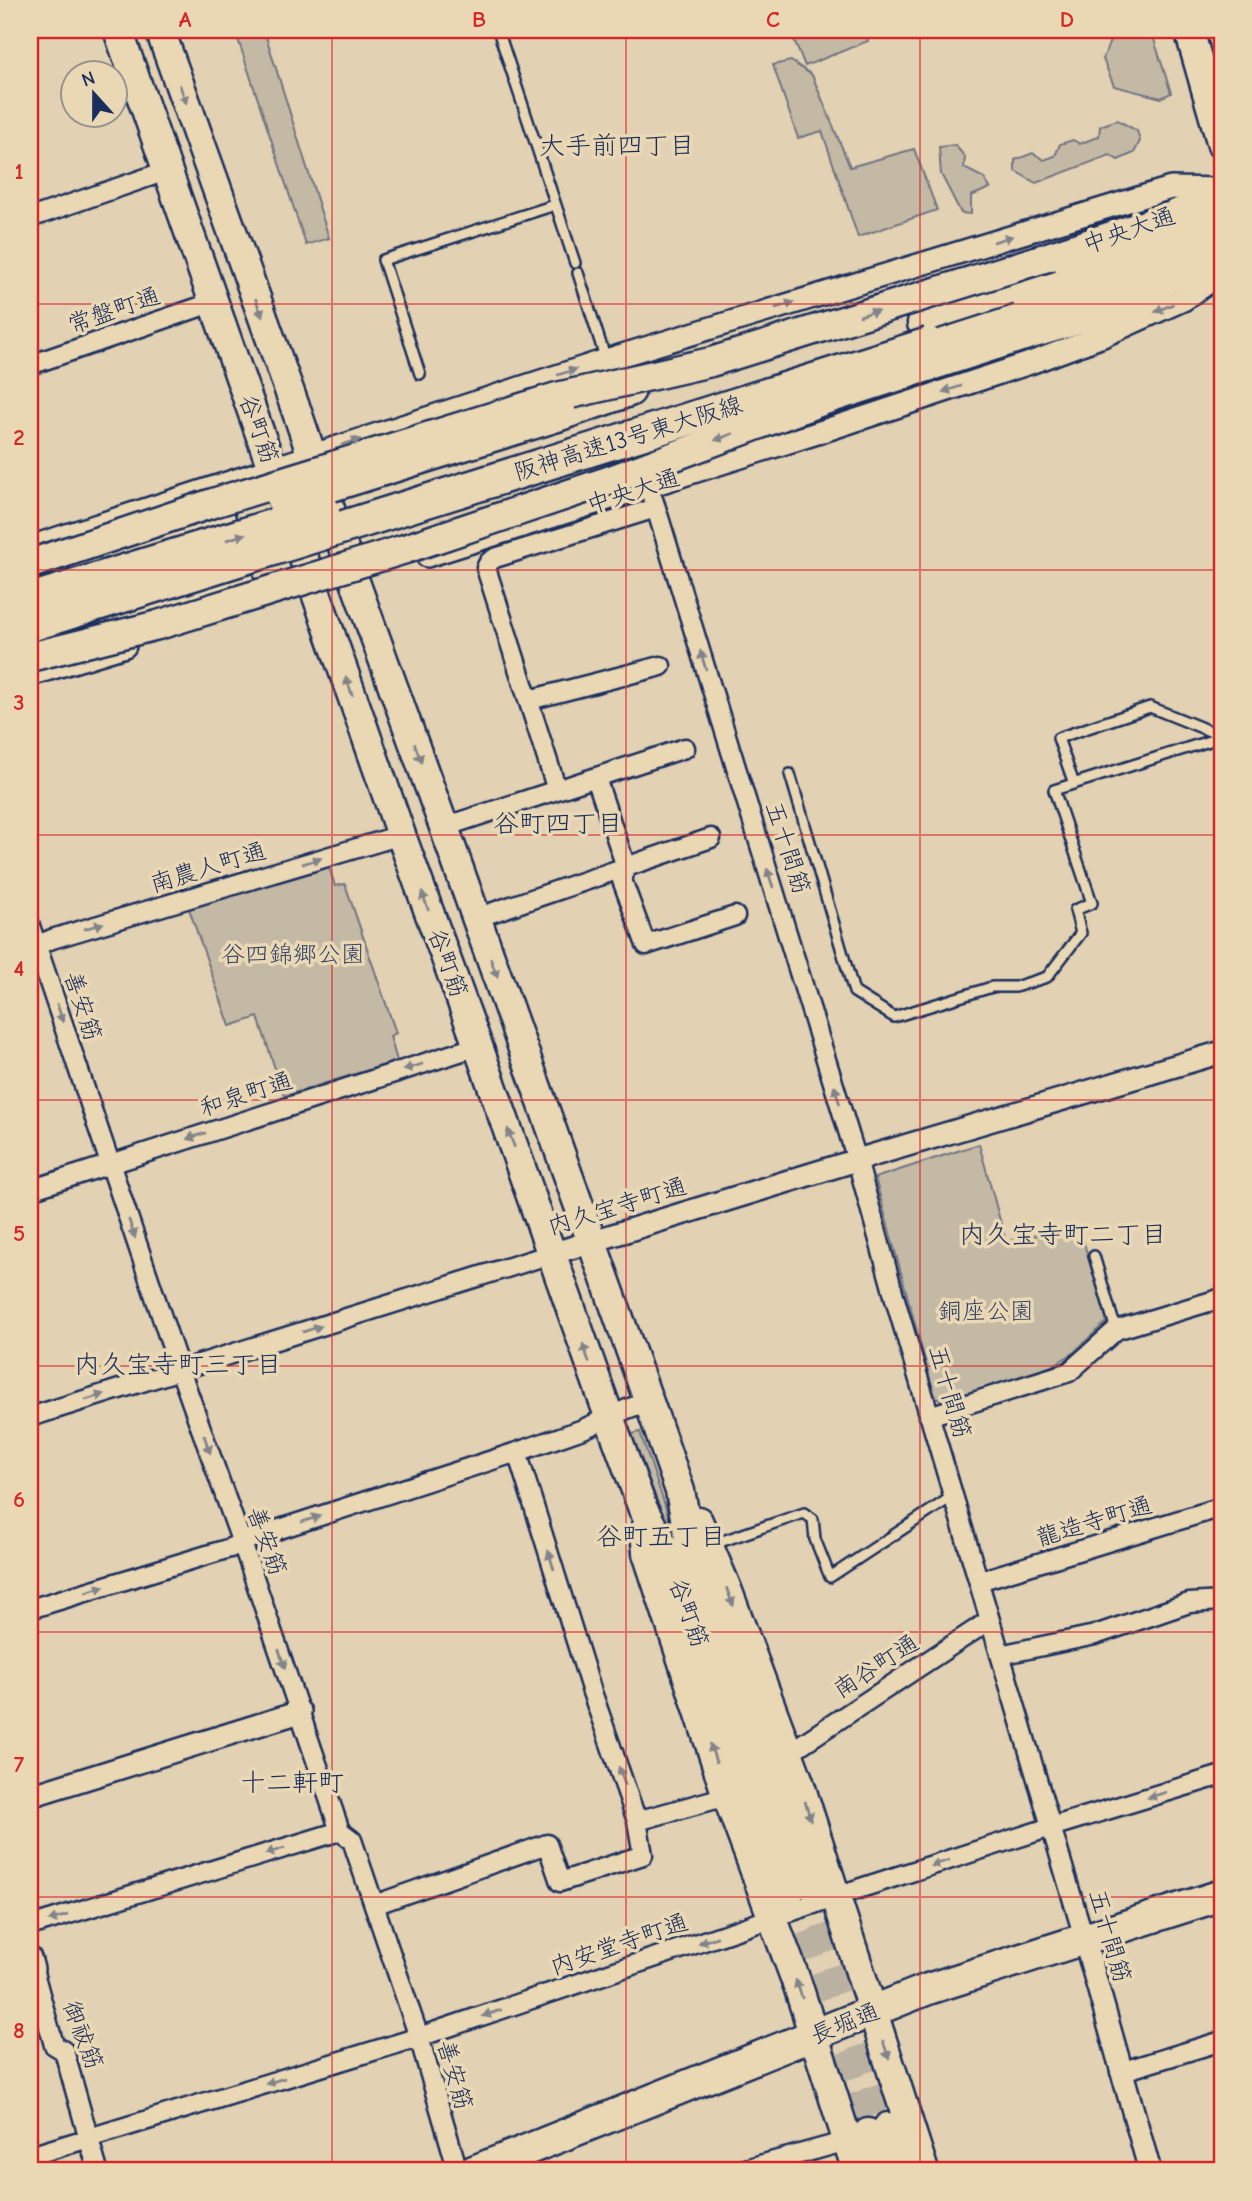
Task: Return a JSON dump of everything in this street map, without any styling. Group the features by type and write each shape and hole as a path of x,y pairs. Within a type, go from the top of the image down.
{"highway":[{"name":"阪神高速13号東大阪線","path":"30,600 987,303 1163,241 1222,217"},
{"name":"阪神高速13号東大阪線","path":"30,625 1031,312 1222,241"},
{"path":"30,636 237,581 541,482 753,406 1020,329 1099,293 1175,277"},
{"path":"30,586 219,520 560,414 711,362"},
{"name":"長堀通","path":"474,2171 928,1989 1222,1895"}],"main road":[{"name":"谷町筋","path":"118,30 609,1417 643,1508 671,1561 799,1889 692,1553 680,1491 160,30"},
{"path":"1189,30 1222,145"},
{"name":"中央大通","path":"30,564 213,503 558,397 711,362 1051,256 1172,216 1222,195"},
{"path":"1175,277 1222,262"},
{"name":"中央大通","path":"30,657 158,625 405,549 608,481 1020,329"},
{"path":"680,1491 701,1525 788,1750 924,2171"},
{"path":"643,1508 647,1553 727,1796 799,1986 814,2036 868,2133 901,2171"},
{"path":"856,2171 868,2133"},
{"path":"868,2133 879,2171"}],"street":[{"path":"30,218 166,171"},
{"name":"中央大通","path":"30,547 606,360 1171,188 1222,189"},
{"name":"中央大通","path":"30,675 354,579 1042,359 1103,336 1182,300 1222,273"},
{"name":"常盤町通","path":"30,365 214,302"},
{"name":"五十間筋","path":"649,485 857,1160 929,1416 1084,1938 1150,2171"},
{"path":"557,790 486,568 495,558 656,508"},
{"path":"529,700 661,666"},
{"path":"444,827 685,748"},
{"path":"596,778 626,867 622,880 646,946 735,916"},
{"name":"南農人町通","path":"33,946 401,835"},
{"path":"476,918 711,838"},
{"name":"善安筋","path":"30,926 33,946 340,1831 352,1840 419,2037 458,2171"},
{"name":"和泉町通","path":"30,1190 478,1046"},
{"name":"内久宝寺町通","path":"30,1417 592,1241 1222,1052"},
{"path":"929,1416 1069,1372 1116,1330 1222,1298"},
{"path":"30,1609 242,1543 517,1452 583,1429 649,1401"},
{"path":"374,1905 547,1844 560,1882 643,1855 638,1821 593,1692 517,1452"},
{"name":"龍造寺町通","path":"979,1581 1222,1507"},
{"path":"1000,1655 1095,1635 1189,1603 1222,1601"},
{"name":"南谷町通","path":"788,1750 799,1746 990,1620"},
{"path":"30,1796 300,1713"},
{"name":"内安堂寺町通","path":"30,2156 419,2037 835,1897 1222,1775"},
{"path":"638,1821 727,1796"},
{"path":"30,1926 340,1831"},
{"name":"御祓筋","path":"31,1966 54,2045 64,2051 98,2171"},
{"path":"1120,2071 1222,2041"},
{"path":"740,2171 868,2133"}],"lane":[{"path":"498,30 606,360"},
{"path":"420,374 383,260 555,205"},
{"path":"1074,784 1058,738 1150,707 1222,737"},
{"path":"790,774 854,992 894,1017 992,987 1016,987 1047,977 1082,933 1075,910 1092,903 1054,790 1222,737"},
{"path":"1094,1256 1116,1330"},
{"path":"709,1546 804,1513 813,1519 815,1538 830,1577 953,1496"}],"green space":[{"path":"235,30 264,30 329,238 306,245"},
{"path":"811,30 874,30 866,33 868,41 805,66 793,37"},
{"path":"1123,30 1151,30 1171,93 1161,98 1114,86 1103,59 1113,33"},
{"path":"791,61 812,75 850,167 914,149 937,210 858,237 822,131 798,138 773,65"},
{"path":"1117,120 1137,131 1140,141 1134,153 1118,160 1110,155 1036,183 1015,171 1015,160 1033,153 1044,160 1055,156 1060,144 1073,140 1080,144 1099,136 1100,126"},
{"path":"955,145 965,157 964,168 984,178 990,188 971,196 971,214 961,213 941,174 939,147"},
{"name":"谷四錦郷公園","path":"329,867 335,886 345,884 396,1033 390,1036 397,1061 284,1096 258,1017 230,1026 189,909"},
{"name":"銅座公園","path":"979,1144 1006,1242 1049,1232 1080,1230 1107,1321 1072,1354 1050,1367 945,1401 935,1397 875,1178"},
{"path":"640,1432 694,1591 691,1592 632,1434"}],"tunnel":[{"path":"810,1885 888,2127"},
{"path":"789,1893 868,2133"}],"district":[{"name":"大手前四丁目","path":"617,146"},
{"name":"谷町四丁目","path":"558,824"},
{"name":"内久宝寺町二丁目","path":"1063,1235"},
{"name":"内久宝寺町三丁目","path":"178,1365"},
{"name":"谷町五丁目","path":"661,1537"},
{"name":"十二軒町","path":"292,1783"}]}
